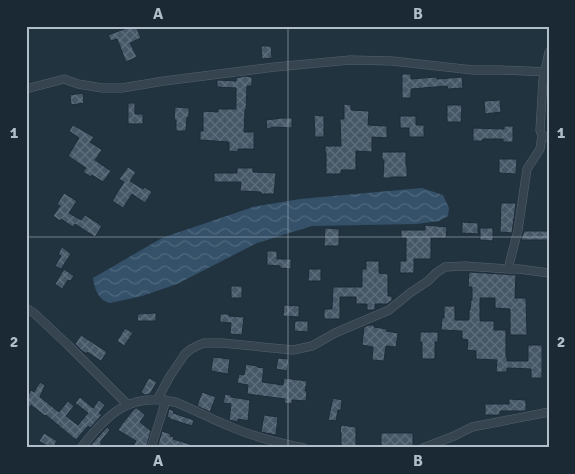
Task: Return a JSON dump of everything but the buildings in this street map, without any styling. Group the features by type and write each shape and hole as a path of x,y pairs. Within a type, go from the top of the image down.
{"street":[{"path":"508,269 518,230 527,169 540,150 545,136 540,130 549,52"},
{"path":"26,89 64,79 78,84 102,88 122,88 265,68 350,60 392,61 473,70 546,72"},
{"path":"157,400 185,354 204,343 293,350 312,346 336,333 389,310 445,267 466,266 519,269 549,273"},
{"path":"26,308 34,313 68,345 128,405"},
{"path":"81,448 108,416 123,406 139,401 157,400 166,400 184,406 248,434 281,444 304,448"},
{"path":"150,448 166,400"},
{"path":"423,448 472,427 549,412"}],"water":[{"path":"422,188 443,195 449,208 448,216 439,221 416,224 312,226 257,243 177,284 142,296 110,303 100,297 95,286 93,278 162,238 253,207 300,199"}]}
